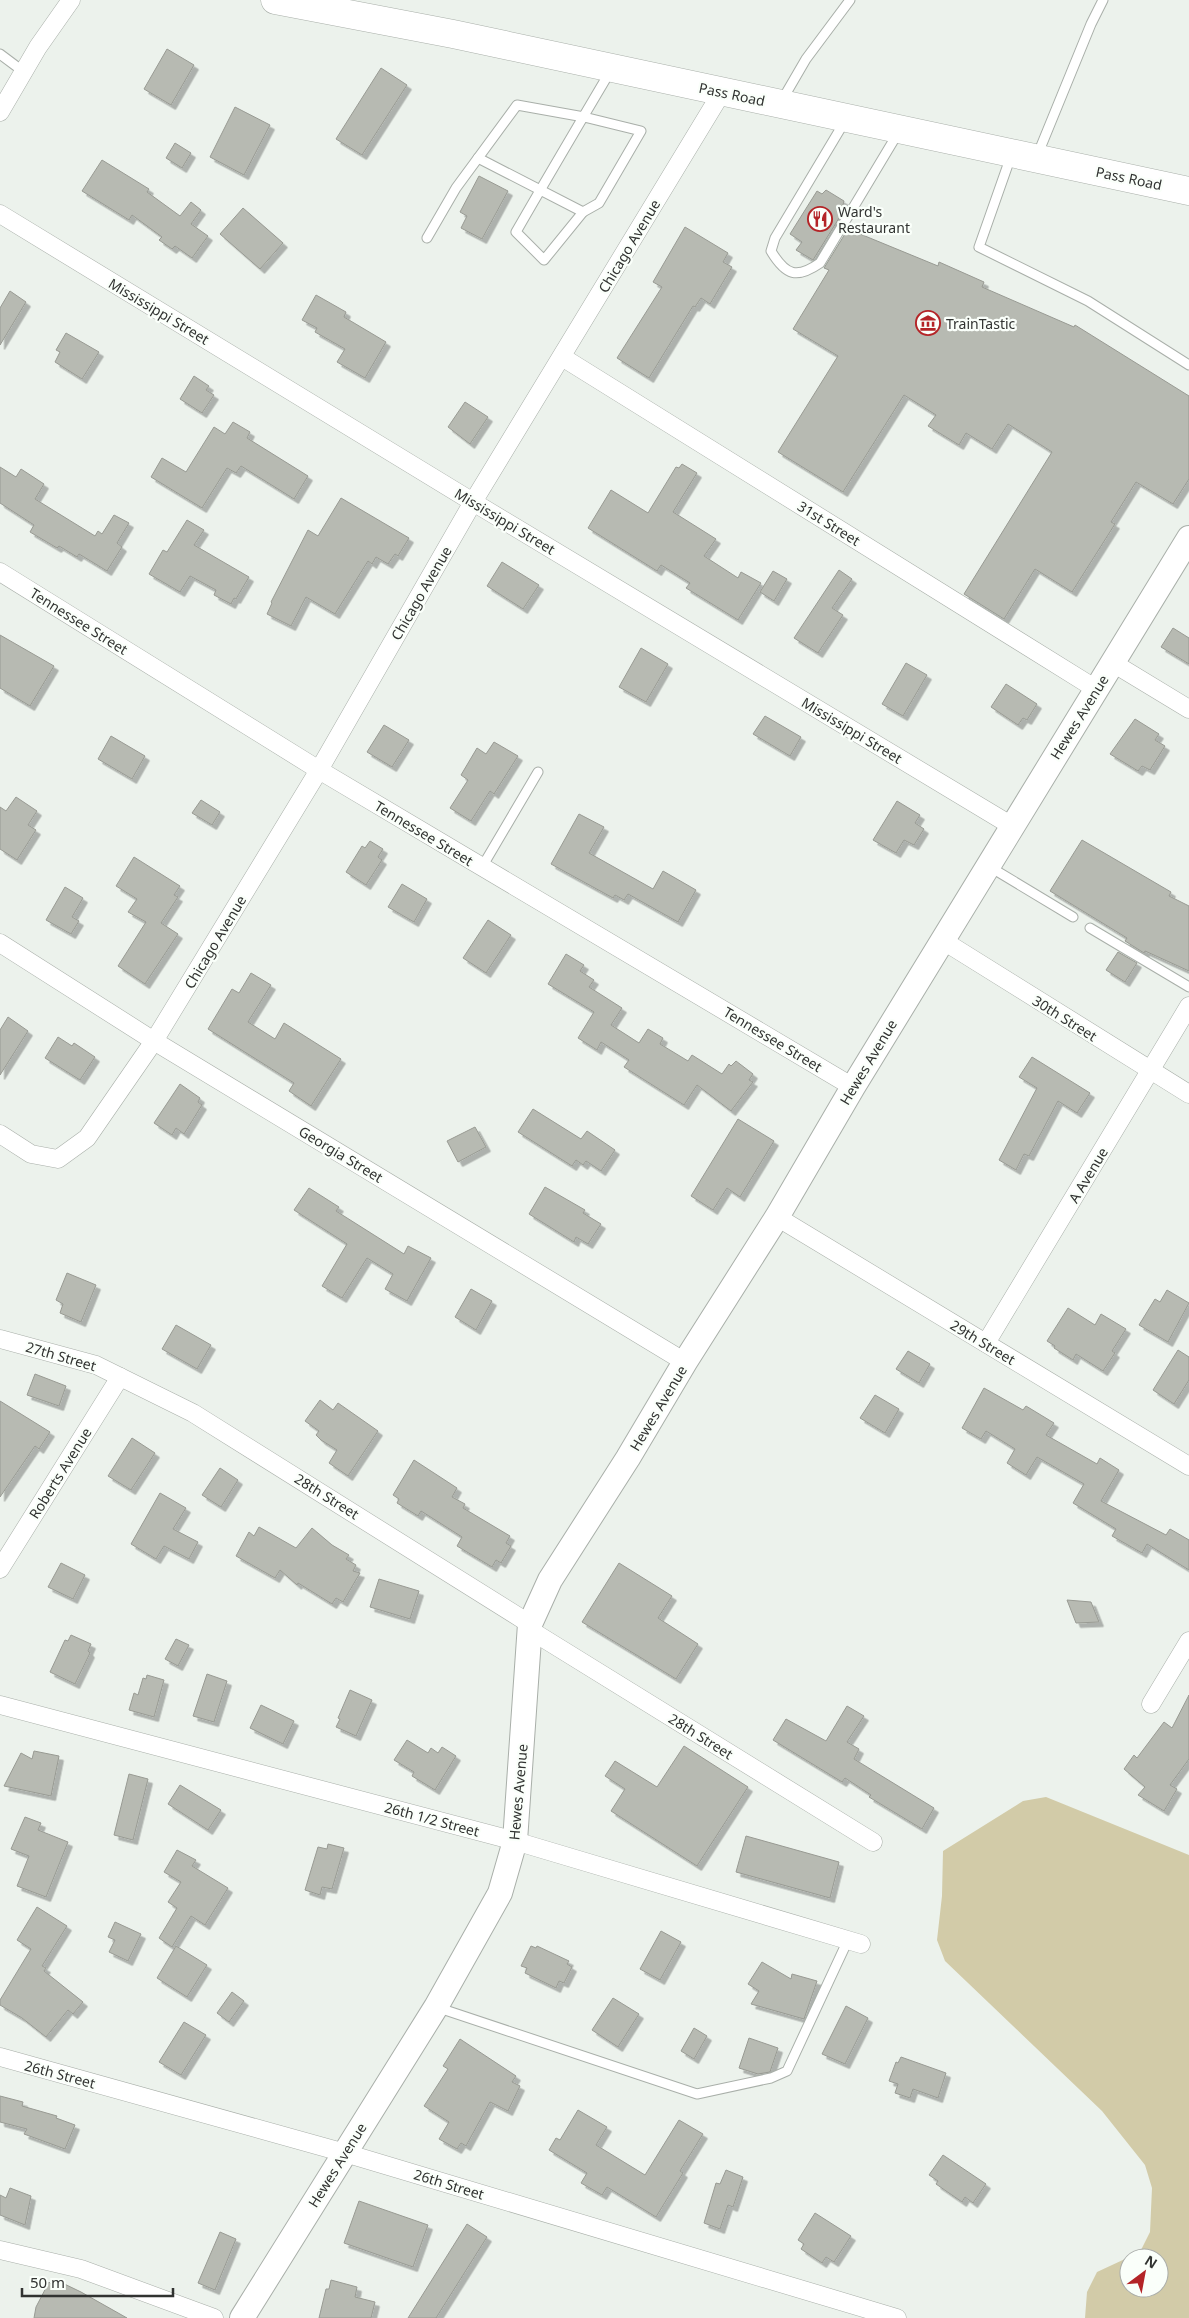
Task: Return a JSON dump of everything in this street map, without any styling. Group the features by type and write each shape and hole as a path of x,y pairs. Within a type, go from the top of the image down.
{"main road":[{"name":"Pass Road","path":"275,0 453,34 1189,191"},
{"name":"Hewes Avenue","path":"242,2318 436,2007 500,1893 515,1841 530,1627 550,1580 777,1217 852,1087 1189,538"}],"street":[{"path":"0,112 71,0"},
{"name":"Chicago Avenue","path":"0,1134 31,1154 58,1159 87,1138 118,1094 154,1041 319,770 473,502 722,92"},
{"name":"Mississippi Street","path":"0,214 473,502 1012,826"},
{"name":"31st Street","path":"562,357 1096,689"},
{"name":"Tennessee Street","path":"0,572 319,770 852,1087"},
{"path":"1113,663 1189,709"},
{"name":"30th Street","path":"942,940 1189,1094"},
{"name":"Georgia Street","path":"0,943 154,1041 685,1362"},
{"name":"A Avenue","path":"986,1344 1189,1006"},
{"name":"29th Street","path":"777,1217 1189,1466"},
{"name":"27th Street","path":"0,1339 96,1365 120,1377"},
{"name":"Roberts Avenue","path":"0,1569 120,1377"},
{"name":"28th Street","path":"120,1377 193,1413 873,1842"},
{"path":"1151,1704 1189,1641"},
{"name":"26th 1/2 Street","path":"0,1705 515,1841 855,1942"},
{"name":"26th Street","path":"0,2057 345,2153 897,2318"},
{"path":"0,2250 81,2269 214,2318"}],"lane":[{"path":"780,104 806,59 850,0"},
{"path":"1103,0 979,247 1088,301 1189,365"},
{"path":"0,54 24,72"},
{"path":"427,238 456,188 517,105 584,116 641,131 599,203 584,212 544,260 516,232 540,190 584,116 613,68"},
{"path":"847,118 775,238 771,252 778,263 795,274 805,274 820,263 900,130"},
{"path":"478,158 584,212"},
{"path":"482,867 538,772"},
{"path":"988,865 1073,918"},
{"path":"1090,928 1189,986"},
{"path":"436,2007 697,2094 770,2078 788,2071 855,1942"}],"shaded area":[{"path":"1046,1797 1189,1855 1189,2318 1085,2318 1087,2292 1097,2272 1119,2262 1119,2298 1169,2298 1169,2248 1142,2248 1150,2232 1152,2188 1145,2165 1102,2111 945,1961 937,1940 942,1896 943,1851 1023,1801"}],"building":[{"path":"167,49 194,65 171,105 144,89"},
{"path":"381,68 407,85 362,155 336,139"},
{"path":"235,107 270,125 244,175 210,157"},
{"path":"175,143 191,153 182,168 166,158"},
{"path":"102,160 149,189 147,192 180,216 191,202 201,210 191,224 208,236 192,258 175,246 172,249 159,240 162,237 132,215 129,220 82,191"},
{"path":"479,176 508,191 482,239 461,228 467,216 460,212"},
{"name":"Ward's Restaurant","path":"826,190 844,201 843,205 846,207 813,260 796,250 802,242 790,234 817,191 822,194"},
{"path":"243,208 283,243 260,269 220,234"},
{"path":"685,227 728,253 723,262 732,267 710,304 701,298 695,307 693,306 649,378 617,358 662,287 653,282"},
{"path":"848,229 938,266 939,262 984,282 982,287 1074,327 1075,325 1189,396 1189,479 1173,504 1136,482 1111,522 1115,524 1072,592 1035,569 1004,619 964,594 1052,452 1008,424 992,449 966,433 959,445 928,426 936,415 904,395 843,492 778,452 838,356 793,329 829,270 824,268"},
{"path":"10,291 26,302 0,345 0,308"},
{"path":"316,295 346,312 344,317 386,342 365,378 337,362 345,349 315,332 317,328 302,320"},
{"path":"66,333 99,352 82,379 55,362 60,352 56,350"},
{"path":"194,376 209,386 206,390 214,395 202,413 180,399"},
{"path":"465,402 488,417 470,444 448,427"},
{"path":"233,422 250,432 247,438 308,476 294,499 241,466 236,473 227,468 202,508 151,477 162,458 186,472 214,427 225,434"},
{"path":"682,464 697,473 673,512 716,539 704,556 738,578 741,572 761,583 738,620 686,588 690,583 661,565 657,571 588,528 611,490 648,513 676,467 679,468"},
{"path":"0,467 16,477 21,469 44,484 35,499 95,536 98,531 102,534 114,515 129,523 117,543 122,547 107,571 79,554 77,557 30,532 34,525 0,503"},
{"path":"341,498 409,538 398,556 395,554 388,564 376,557 372,564 368,561 335,614 306,597 291,626 267,614 271,602 308,530 318,536"},
{"path":"187,520 204,530 194,545 249,577 231,604 214,595 216,590 190,576 180,592 149,574 163,550 167,552"},
{"path":"502,562 539,585 523,609 487,586"},
{"path":"839,570 852,579 832,608 843,615 818,653 794,638"},
{"path":"773,571 787,579 774,601 760,592"},
{"path":"1173,628 1189,638 1189,664 1161,647"},
{"path":"0,635 54,666 30,706 0,688"},
{"path":"641,648 668,664 646,702 619,687"},
{"path":"906,663 927,675 903,716 882,704"},
{"path":"1006,684 1037,704 1027,720 1023,718 1018,725 991,707"},
{"path":"765,716 801,737 790,756 753,734"},
{"path":"1135,719 1159,734 1155,740 1165,746 1150,770 1142,766 1138,771 1110,754"},
{"path":"384,725 409,740 392,767 367,752"},
{"path":"111,736 145,756 132,779 98,759"},
{"path":"494,742 518,756 494,794 490,791 471,821 450,808 468,780 461,775 477,748 486,754"},
{"path":"16,797 37,811 28,825 36,830 17,860 0,849 0,807 6,811"},
{"path":"201,800 220,812 212,825 192,813"},
{"path":"897,801 920,815 915,823 924,829 914,845 904,840 896,853 873,840"},
{"path":"579,814 604,827 589,853 653,889 663,871 696,890 678,922 628,894 624,900 615,895 613,898 551,864"},
{"path":"1082,840 1171,892 1169,896 1189,906 1189,971 1145,951 1144,953 1125,941 1127,938 1050,891"},
{"path":"370,841 383,849 378,857 382,860 366,885 346,872 362,846 365,848"},
{"path":"134,857 180,886 174,895 178,897 161,923 178,934 145,984 118,966 146,922 128,912 137,899 116,886"},
{"path":"402,884 427,899 414,922 388,907"},
{"path":"65,887 83,898 72,917 79,921 71,934 46,920"},
{"path":"488,920 511,935 486,973 463,958"},
{"path":"1118,952 1137,963 1125,982 1106,970"},
{"path":"566,954 584,965 580,971 594,980 589,987 622,1008 611,1025 639,1043 648,1029 663,1038 660,1044 688,1061 692,1055 722,1074 729,1064 731,1066 736,1061 753,1074 749,1080 753,1082 731,1111 697,1085 684,1105 624,1067 629,1060 601,1042 597,1050 578,1038 594,1012 548,984"},
{"path":"251,973 271,985 248,1022 275,1039 284,1023 341,1059 311,1106 289,1091 294,1083 208,1029 232,989 239,993"},
{"path":"8,1017 28,1031 0,1075 0,1030"},
{"path":"58,1037 72,1046 74,1043 95,1057 80,1080 45,1058"},
{"path":"1032,1057 1090,1093 1077,1113 1058,1101 1029,1156 1024,1154 1016,1170 999,1160 1037,1088 1019,1077"},
{"path":"180,1084 200,1098 198,1102 202,1105 184,1134 176,1128 172,1135 154,1123"},
{"path":"533,1109 581,1139 587,1131 615,1150 601,1171 586,1161 583,1165 576,1160 572,1166 518,1132"},
{"path":"738,1119 774,1141 740,1197 727,1188 713,1210 691,1196"},
{"path":"475,1127 486,1147 458,1162 447,1141"},
{"path":"545,1187 585,1210 583,1213 601,1224 588,1244 576,1237 574,1242 529,1214"},
{"path":"309,1188 339,1207 336,1211 404,1254 408,1246 431,1258 407,1301 385,1289 393,1274 367,1258 342,1298 322,1286 347,1244 294,1210"},
{"path":"67,1273 96,1285 81,1322 60,1313 63,1304 56,1300"},
{"path":"471,1289 492,1301 476,1330 455,1317"},
{"path":"1167,1290 1189,1303 1168,1342 1139,1325 1155,1299 1160,1302"},
{"path":"1068,1308 1095,1325 1101,1314 1126,1329 1112,1351 1115,1353 1103,1371 1076,1354 1073,1360 1054,1348 1055,1346 1047,1341"},
{"path":"176,1325 211,1345 197,1369 162,1349"},
{"path":"1178,1350 1189,1357 1189,1380 1174,1404 1153,1390"},
{"path":"908,1351 930,1364 919,1383 896,1369"},
{"path":"35,1374 66,1386 59,1406 27,1395"},
{"path":"984,1388 1023,1410 1026,1406 1054,1423 1046,1435 1097,1464 1100,1458 1119,1470 1101,1501 1166,1535 1170,1529 1189,1540 1189,1570 1147,1544 1142,1553 1112,1536 1116,1529 1073,1503 1084,1484 1037,1457 1026,1475 1007,1463 1015,1449 986,1431 981,1439 962,1428"},
{"path":"875,1395 899,1409 885,1433 860,1418"},
{"path":"320,1400 333,1410 338,1403 378,1431 348,1476 329,1463 337,1450 321,1440 316,1435 319,1431 305,1421"},
{"path":"0,1401 50,1432 39,1449 35,1446 0,1497"},
{"path":"132,1438 155,1453 131,1490 108,1476"},
{"path":"414,1460 457,1488 452,1497 465,1504 463,1508 510,1536 506,1543 511,1546 501,1563 496,1560 492,1567 457,1546 462,1537 421,1511 418,1516 397,1503 399,1499 393,1495"},
{"path":"220,1468 238,1480 221,1507 202,1495"},
{"path":"160,1493 186,1508 173,1529 198,1542 189,1559 164,1546 156,1559 131,1544"},
{"path":"259,1527 296,1548 312,1528 332,1545 349,1555 346,1559 356,1565 353,1571 360,1573 343,1602 336,1598 332,1604 298,1583 297,1585 280,1570 275,1578 236,1556 249,1532 254,1536"},
{"path":"61,1563 85,1575 73,1599 48,1587"},
{"path":"619,1563 672,1596 658,1618 698,1644 676,1679 582,1622"},
{"path":"379,1579 419,1591 410,1619 370,1607"},
{"path":"1067,1600 1091,1602 1099,1622 1076,1623"},
{"path":"71,1635 91,1644 88,1651 90,1653 75,1684 50,1672 65,1640 68,1641"},
{"path":"176,1639 189,1645 178,1666 165,1659"},
{"path":"207,1674 227,1681 214,1722 193,1716"},
{"path":"147,1675 164,1680 154,1717 129,1710 134,1693 138,1695 143,1678 146,1679"},
{"path":"350,1690 372,1700 356,1736 336,1727"},
{"path":"1189,1695 1189,1759 1170,1785 1177,1789 1164,1811 1138,1795 1145,1787 1124,1769 1134,1755 1137,1758 1164,1722 1172,1728"},
{"path":"261,1705 294,1721 283,1744 250,1728"},
{"path":"847,1706 864,1716 847,1742 859,1749 854,1759 934,1808 922,1829 869,1797 871,1795 845,1778 842,1782 773,1740 786,1719 826,1741"},
{"path":"407,1740 428,1753 431,1748 438,1753 442,1747 456,1756 435,1790 412,1776 414,1772 394,1760"},
{"path":"684,1746 748,1787 697,1866 611,1811 625,1789 605,1776 615,1761 657,1787"},
{"path":"34,1751 59,1756 51,1796 4,1786 21,1753 32,1759"},
{"path":"129,1774 148,1779 133,1840 114,1835"},
{"path":"180,1785 221,1810 208,1830 168,1804"},
{"path":"25,1817 41,1823 38,1830 68,1842 46,1897 17,1886 29,1856 11,1849"},
{"path":"746,1836 839,1862 830,1898 736,1872"},
{"path":"328,1844 344,1848 332,1889 322,1887 320,1895 305,1890 318,1847 327,1849"},
{"path":"177,1850 196,1860 192,1866 228,1888 205,1925 191,1916 172,1947 159,1938 177,1908 168,1902 181,1882 164,1872"},
{"path":"37,1907 67,1926 42,1966 46,1968 44,1971 83,2002 73,2014 68,2010 46,2037 22,2018 0,2005 0,2000 31,1949 17,1940"},
{"path":"115,1922 141,1934 128,1961 109,1952 115,1940 108,1937"},
{"path":"661,1931 681,1942 660,1980 640,1969"},
{"path":"176,1946 207,1965 187,1997 157,1978"},
{"path":"531,1946 536,1948 537,1946 569,1961 567,1964 572,1967 564,1983 559,1981 556,1988 525,1973 527,1968 521,1966"},
{"path":"762,1962 791,1979 792,1974 817,1981 804,2019 751,2004 759,1991 748,1984"},
{"path":"232,1992 244,2001 229,2022 217,2013"},
{"path":"613,1998 639,2014 618,2047 592,2030"},
{"path":"846,2006 868,2018 845,2064 822,2054"},
{"path":"184,2022 206,2035 181,2075 159,2062"},
{"path":"694,2028 707,2036 694,2059 681,2051"},
{"path":"749,2038 778,2048 770,2072 758,2074 739,2068"},
{"path":"460,2039 516,2076 512,2082 520,2086 508,2111 490,2102 466,2146 461,2143 457,2149 439,2139 449,2122 424,2106 448,2069 443,2066"},
{"path":"901,2057 946,2073 938,2098 913,2089 910,2098 895,2093 898,2084 889,2081 896,2062 898,2063"},
{"path":"0,2096 23,2102 22,2106 57,2116 56,2118 75,2125 65,2149 24,2134 27,2129 0,2122"},
{"path":"578,2110 607,2127 596,2145 645,2175 679,2120 703,2134 680,2171 683,2173 656,2217 607,2187 602,2195 581,2183 587,2173 549,2150 556,2138 560,2140"},
{"path":"943,2155 986,2184 973,2203 965,2197 962,2202 936,2184 938,2181 929,2175"},
{"path":"726,2170 743,2177 733,2207 728,2205 720,2229 704,2223 716,2183 720,2184"},
{"path":"10,2188 31,2196 25,2225 0,2215 0,2195 6,2198"},
{"path":"359,2201 428,2225 413,2267 344,2243"},
{"path":"815,2213 851,2236 834,2262 826,2257 822,2263 801,2249 804,2244 798,2240"},
{"path":"467,2224 487,2237 436,2318 408,2318"},
{"path":"220,2232 236,2239 215,2290 198,2283"},
{"path":"54,2279 127,2318 34,2318 36,2307 49,2282 51,2284"},
{"path":"331,2280 357,2287 355,2297 375,2302 371,2318 319,2318 326,2289 329,2289"}],"place":[{"name":"Ward's Restaurant","path":"820,219"},
{"name":"TrainTastic","path":"928,323"}]}
